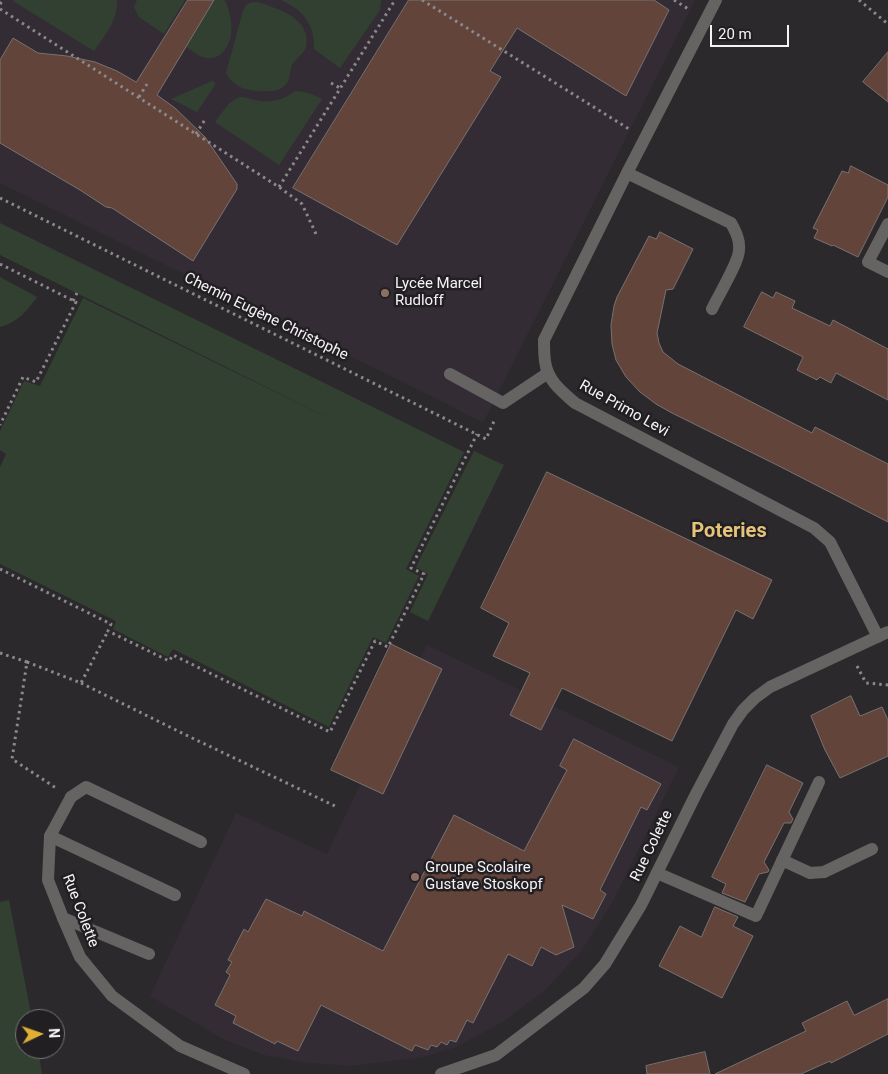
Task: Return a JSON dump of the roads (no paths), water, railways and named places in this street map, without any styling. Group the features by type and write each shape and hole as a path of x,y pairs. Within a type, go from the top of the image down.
{"street":[{"name":"Rue Primo Levi","path":"716,0 544,340 545,362 548,373 556,386 575,403 814,528 830,542 883,634"},
{"path":"628,173 731,224 738,236 740,252 712,309"},
{"path":"888,224 868,262 888,272"},
{"path":"450,374 503,402 548,373"},
{"name":"Rue Colette","path":"441,1074 496,1055 584,988 605,964 640,904 733,724 755,698 770,687 883,634"},
{"path":"657,872 756,916 819,782"},
{"name":"Rue Colette","path":"201,842 86,787 72,797 50,836 48,880 80,957 112,996 180,1046 244,1074"},
{"path":"50,836 175,895"},
{"path":"782,860 810,873 824,872 872,848"},
{"path":"63,918 149,954"}],"place":[{"name":"Lycée Marcel Rudloff","path":"385,293"},
{"name":"Groupe Scolaire Gustave Stoskopf","path":"415,877"}],"district":[{"name":"Poteries","path":"729,532"}]}
